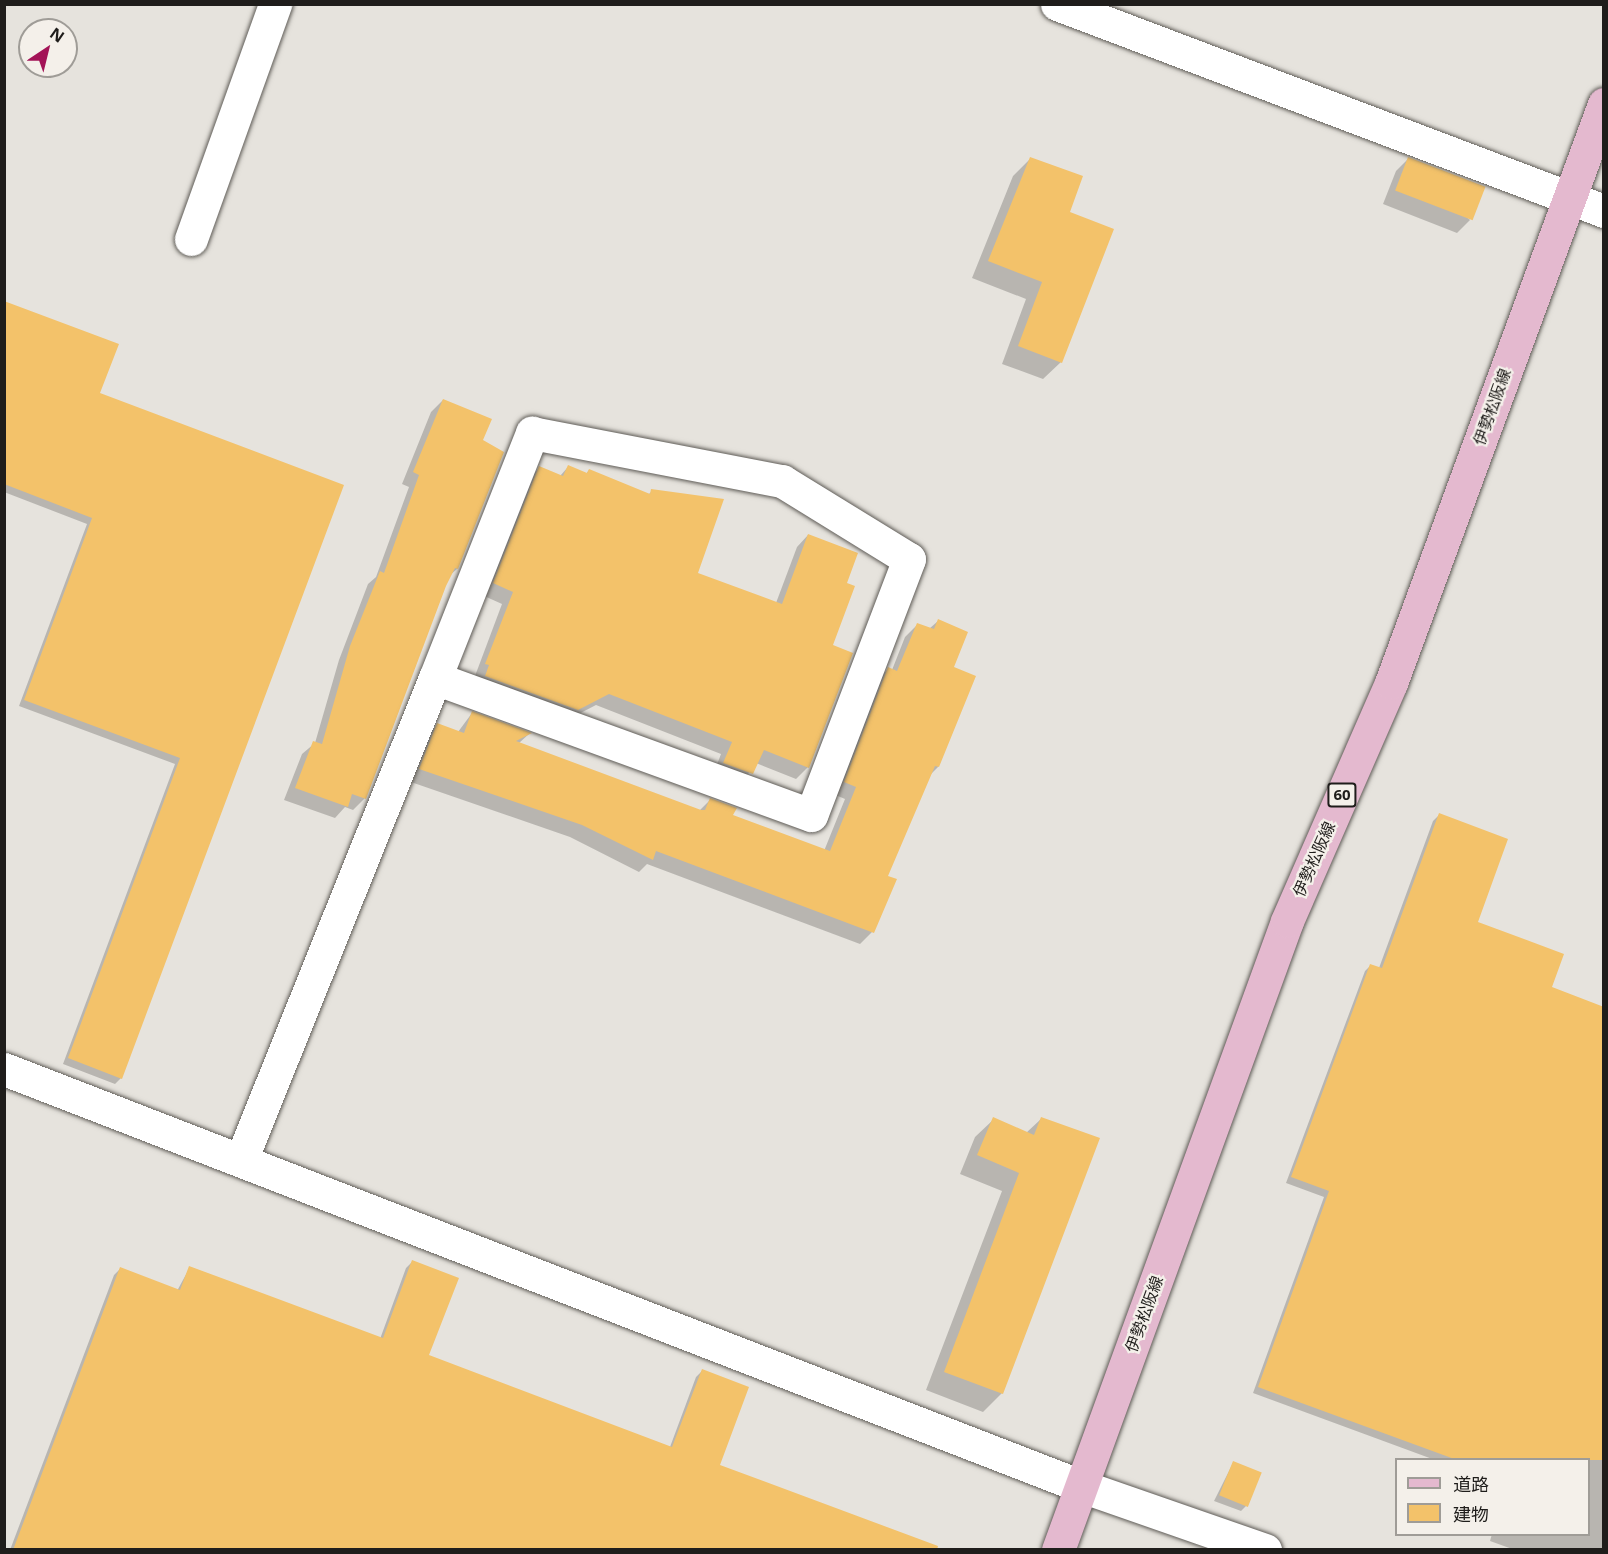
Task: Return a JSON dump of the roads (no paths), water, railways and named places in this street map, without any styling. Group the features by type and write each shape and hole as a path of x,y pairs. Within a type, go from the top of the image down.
{"main road":[{"name":"伊勢松阪線","path":"1058,1550 1287,921 1391,683 1604,104"}],"street":[{"path":"191,239 275,4"},
{"path":"1057,4 1604,211"},
{"path":"241,1160 532,433 782,481 909,559 811,815 435,678"},
{"path":"4,1069 1081,1486 1265,1550"}]}
